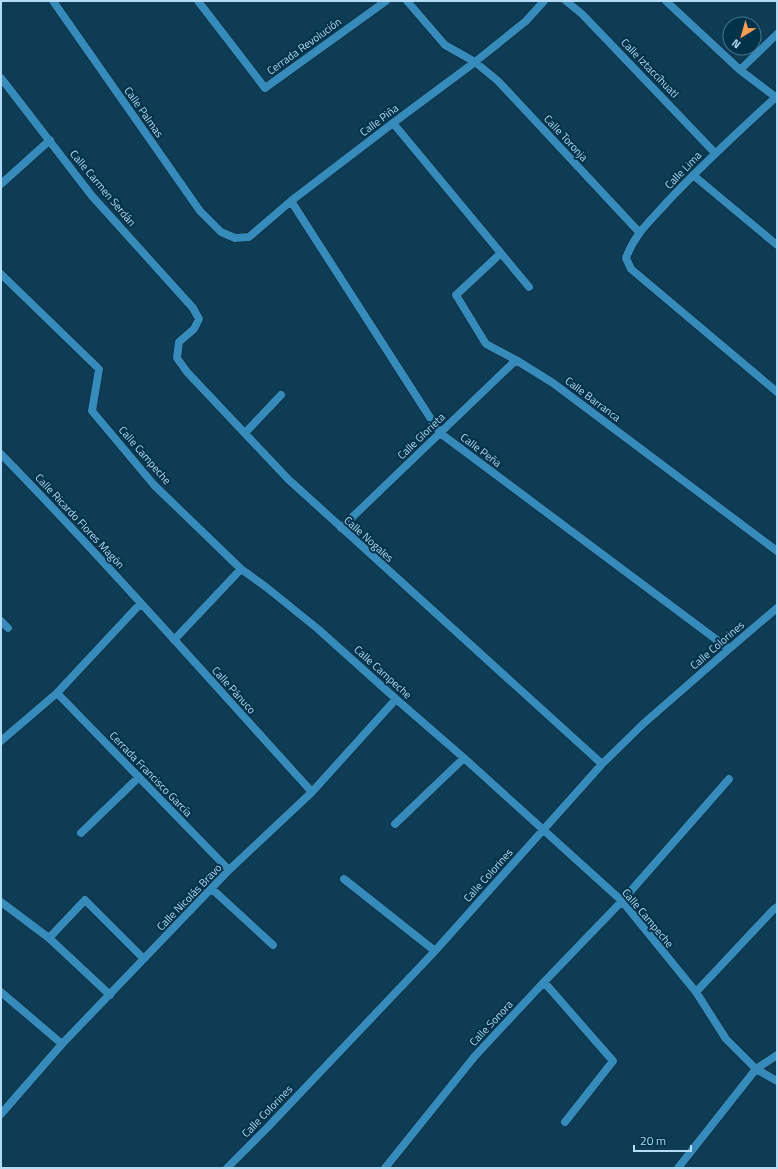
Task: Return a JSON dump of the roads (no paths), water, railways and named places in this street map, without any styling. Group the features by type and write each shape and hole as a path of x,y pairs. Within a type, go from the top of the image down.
{"street":[{"name":"Calle Palmas","path":"53,1 200,211 221,232"},
{"name":"Cerrada Revolución","path":"198,1 265,88 386,1"},
{"name":"Calle Toronja","path":"407,1 445,45 475,62 498,81 639,232"},
{"name":"Calle Piña","path":"221,232 235,238 249,237 291,201 475,62 526,21 544,1"},
{"name":"Calle Iztaccíhuatl","path":"566,1 582,14 715,153"},
{"path":"666,1 740,70 776,98"},
{"path":"740,70 777,34"},
{"name":"Calle Carmen Serdán","path":"1,79 50,140 92,196 193,308"},
{"name":"Calle Lima","path":"776,98 715,153 639,232 630,246 626,258 631,269 777,392"},
{"path":"393,123 529,287"},
{"path":"1,184 50,140"},
{"path":"693,175 777,244"},
{"name":"Calle Peña","path":"291,201 440,433 729,649"},
{"name":"Calle Barranca","path":"502,253 456,295 486,344 554,383 777,551"},
{"name":"Calle Campeche","path":"1,274 99,370 92,411 154,485 241,568 318,629 464,758 622,901 696,992 726,1039 756,1069 777,1081"},
{"name":"Calle Nogales","path":"193,308 199,319 194,329 179,342 177,358 187,372 288,479 602,764"},
{"name":"Calle Glorieta","path":"341,528 516,360"},
{"path":"245,433 281,395"},
{"name":"Calle Ricardo Flores Magón","path":"1,454 142,603"},
{"path":"174,640 241,568"},
{"path":"1,741 57,693 142,603"},
{"name":"Calle Pánuco","path":"142,603 312,792"},
{"name":"Calle Colorines","path":"227,1168 267,1128 434,951 602,764 643,724 777,608"},
{"path":"1,621 8,628"},
{"name":"Cerrada Francisco García","path":"57,693 229,870"},
{"name":"Calle Nicolás Bravo","path":"1,1114 62,1044 229,870 312,792 396,699"},
{"path":"395,824 464,758"},
{"path":"82,833 139,777"},
{"name":"Calle Sonora","path":"385,1168 476,1056 544,982 622,901 729,779"},
{"path":"344,879 434,951"},
{"path":"212,889 273,945"},
{"path":"49,938 84,900 144,959"},
{"path":"1,902 49,938 110,995"},
{"path":"696,992 777,907"},
{"path":"544,982 613,1062 565,1122"},
{"path":"1,992 62,1044"},
{"path":"678,1168 756,1069 777,1055"}]}
